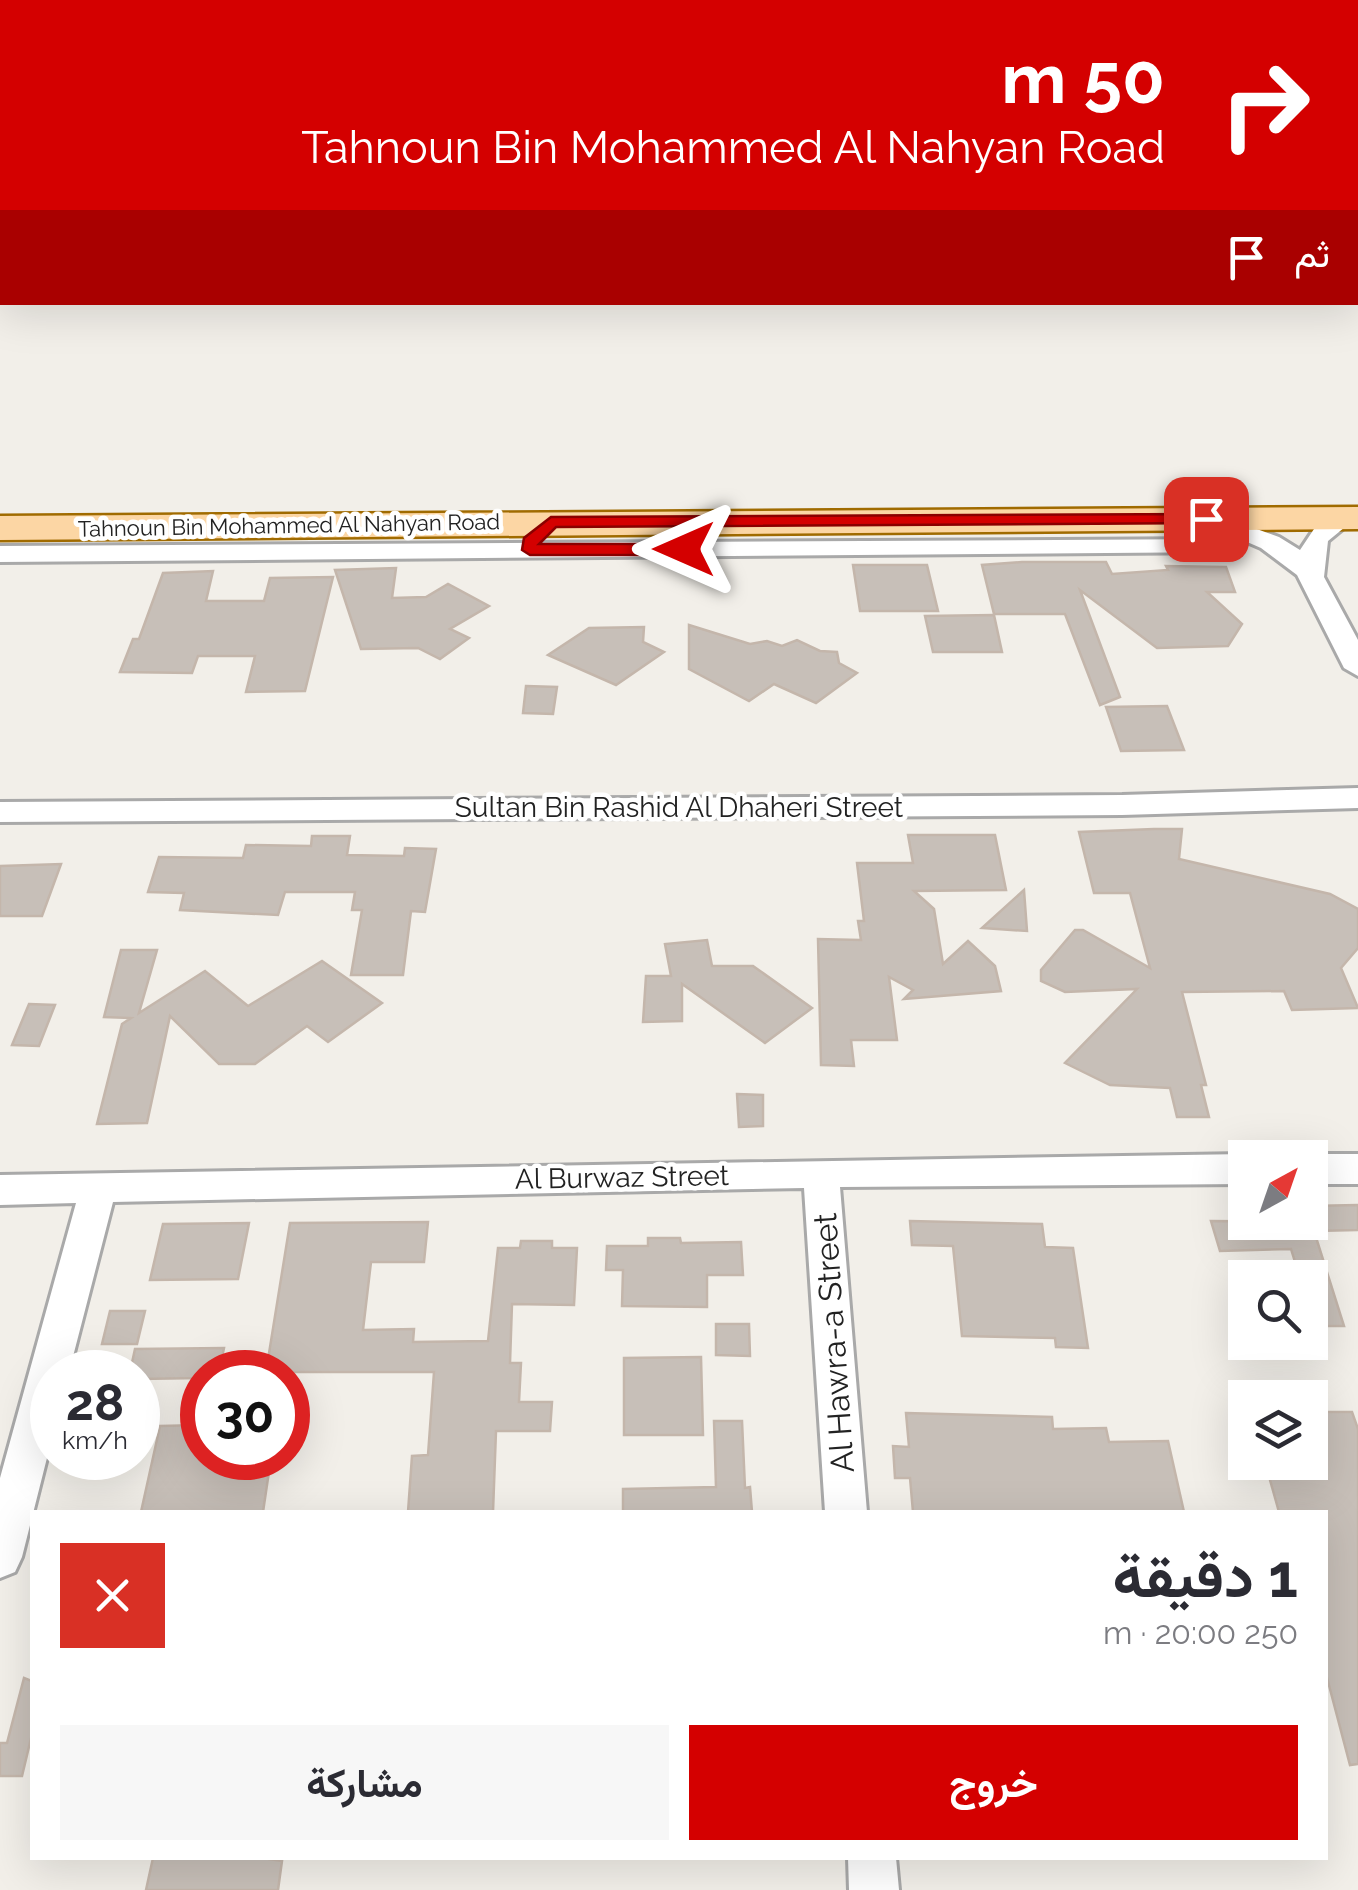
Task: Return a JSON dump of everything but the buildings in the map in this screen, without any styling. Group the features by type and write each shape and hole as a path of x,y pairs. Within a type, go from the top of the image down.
{"main road":[{"name":"Tahnoun Bin Mohammed Al Nahyan Road","path":"0,499 596,495 1353,509"},
{"path":"290,526 302,514 318,509 524,505 596,495"},
{"name":"Tahnoun Bin Mohammed Al Nahyan Road","path":"0,528 290,526 523,536 1213,533 1353,509"}],"street":[{"path":"1312,575 1310,549 1314,541 1353,509"},
{"path":"1213,533 1277,543 1312,575 1358,668"},
{"path":"0,554 523,536"},
{"name":"Sultan Bin Rashid Al Dhaheri Street","path":"0,812 1122,805 1358,798"},
{"path":"1328,1169 1358,1168"},
{"name":"Al Burwaz Street","path":"0,1190 821,1173 1228,1170"},
{"name":"Al Hawra-a Street","path":"821,1173 846,1510"},
{"path":"0,1557 98,1189"},
{"path":"872,1860 874,1890"}],"route":[{"path":"684,549 530,550 530,542 534,534 551,522 1206,519"}]}
